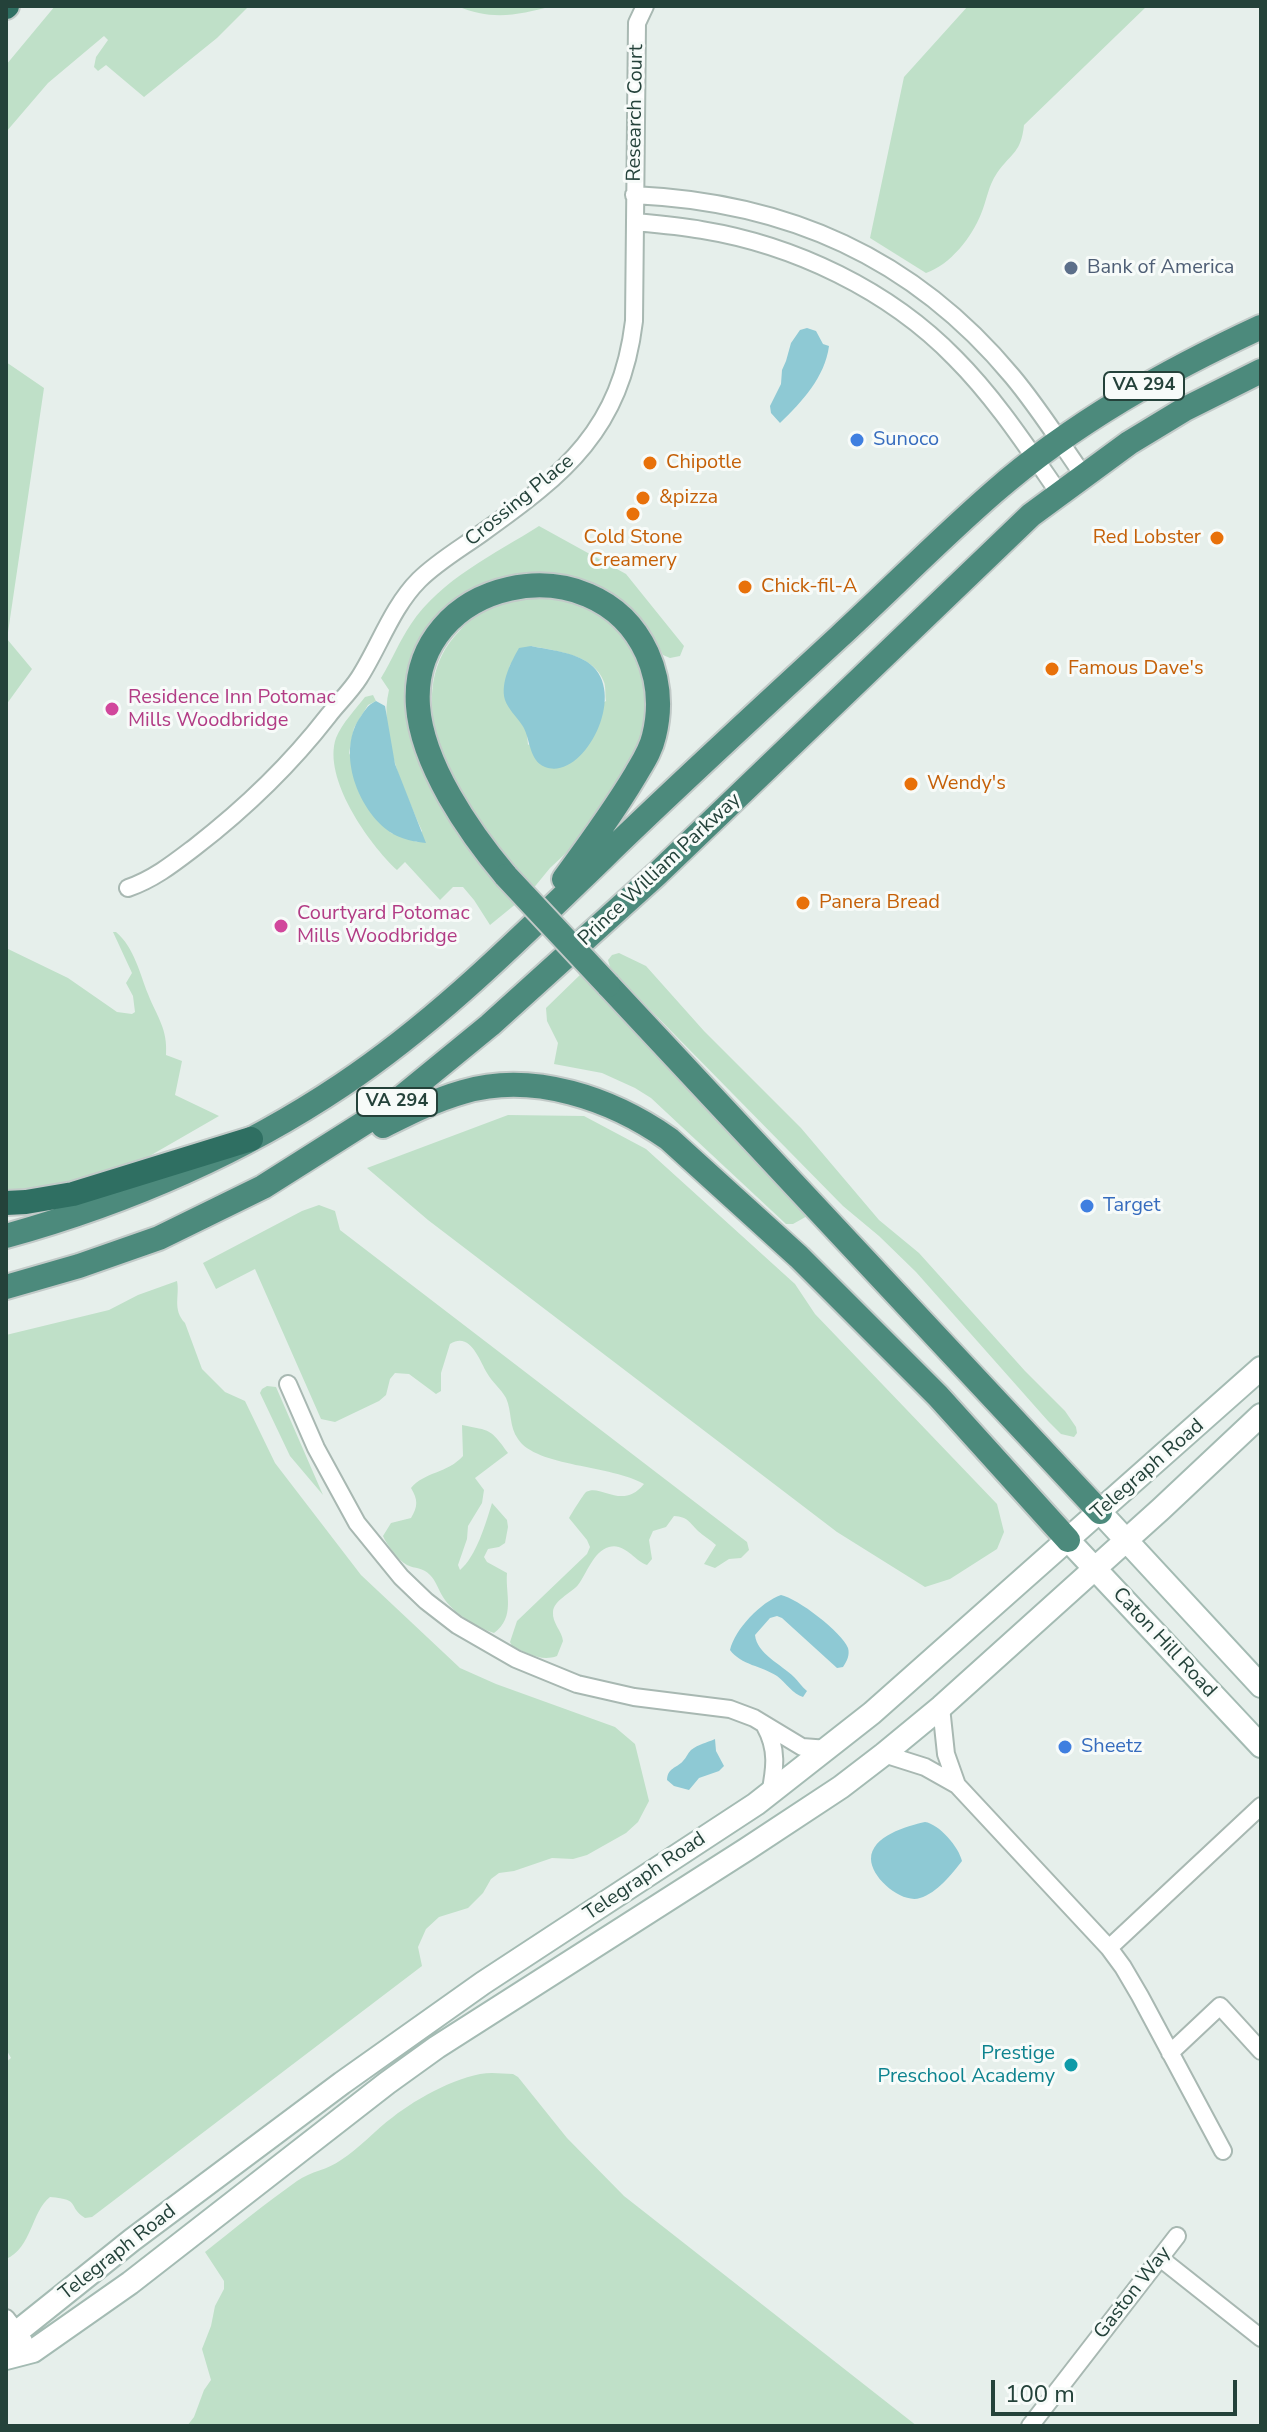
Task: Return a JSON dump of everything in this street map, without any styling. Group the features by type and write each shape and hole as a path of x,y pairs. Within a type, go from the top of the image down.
{"highway":[{"name":"VA 294","path":"6,1236 123,1199 178,1176 251,1139 344,1084 471,984 659,803 995,491 1060,441 1156,379 1261,327"},
{"name":"Prince William Parkway","path":"6,1287 159,1238 263,1187 391,1106 438,1071 657,874 1031,515 1129,443 1185,409 1261,371"},
{"path":"531,927 620,801 654,739 659,712 652,665 633,630 618,614 581,591 533,584 499,591 478,599 460,611 444,626 423,662 418,683 420,725 450,797 471,832 506,876 608,985 1100,1512"},
{"path":"263,1187 422,1107 466,1091 491,1087 541,1087 564,1091 620,1110 669,1139 799,1257 938,1396 1068,1540"},
{"path":"6,1203 73,1194 251,1139"}],"main road":[{"name":"Telegraph Road","path":"1261,1368 828,1749 770,1794 483,1983 354,2074 132,2240 12,2325 6,2356 33,2351 130,2283 437,2047 841,1787 941,1707 1261,1415"},
{"name":"Caton Hill Road","path":"1100,1512 1261,1686"},
{"name":"Caton Hill Road","path":"1068,1540 1261,1746"},
{"path":"728,1822 747,1849"}],"street":[{"name":"Research Court","path":"635,222 637,23 645,6"},
{"path":"634,195 679,197 753,210 826,235 873,258 930,295 969,329 1019,385 1083,475"},
{"path":"635,222 702,230 754,242 811,262 880,298 923,329 957,359 980,385 1059,493"},
{"name":"Crossing Place","path":"128,888 166,869 245,806 306,744 358,680 401,603 418,581 524,503 571,463 587,444 610,407 628,362 634,321 635,222"},
{"path":"288,1384 316,1448 357,1523 401,1577 457,1625 516,1659 577,1684 634,1697 715,1706 742,1713 802,1747 828,1749"},
{"path":"941,1707 945,1748 957,1785"},
{"path":"765,1724 772,1737 775,1754 770,1794"},
{"path":"884,1754 932,1770 957,1785 1109,1948 1123,1967 1223,2151"},
{"path":"1109,1948 1261,1806"},
{"path":"1170,2053 1220,2006 1261,2051"},
{"name":"Gaston Way","path":"1030,2426 1177,2236"},
{"path":"1160,2258 1261,2338"},
{"path":"12,2325 33,2351"}],"green space":[{"path":"55,6 249,6 217,38 144,97 106,65 98,71 94,67 96,57 108,40 104,36 48,83 6,132 6,65"},
{"path":"457,6 553,6 494,15"},
{"path":"968,6 1147,6 1024,125 1018,147 994,178 972,232 952,257 926,273 870,238 904,77"},
{"path":"6,362 44,388 7,639 32,669 6,705"},
{"path":"539,526 626,574 684,646 680,656 670,658 663,655 651,632 634,611 617,597 589,584 515,578 423,648 434,789 467,846 517,903 490,925 463,887 453,887 440,900 405,862 397,870 386,859 351,809 336,772 333,754 342,727 365,697 373,695 376,701 368,705 354,728 349,753 391,833 417,842 422,831 390,744 387,725 389,690 381,678 411,624 437,594 470,569"},
{"path":"563,596 600,612 632,644 648,682 644,747 591,830 550,868 532,890 491,844 448,771 438,743 433,715 433,687 439,661 454,637 478,613 508,598","holes":["531,646 573,655 592,665 604,682 606,701 528,745 527,733 504,690 510,665"]},
{"path":"113,932 122,938 136,961 164,1030 166,1055 182,1061 175,1095 219,1116 127,1169 6,1198 6,948 68,978 117,1012 132,1014 135,1012 133,996 126,983 132,973"},
{"path":"619,953 646,966 704,1031 801,1128 879,1220 919,1253 1065,1411 1076,1427 1074,1437 1061,1434 1048,1421 916,1272 843,1206 619,978 608,960"},
{"path":"583,972 809,1215 793,1224 786,1224 651,1098 635,1088 602,1073 554,1064 558,1043 547,1021 546,1008"},
{"path":"508,1115 584,1116 646,1149 795,1284 815,1314 997,1504 1004,1532 997,1549 950,1579 925,1587 837,1532 428,1220 367,1168"},
{"path":"319,1205 335,1211 340,1230 747,1542 749,1550 741,1558 729,1559 715,1568 704,1564 716,1545 688,1520 674,1516 666,1527 653,1531 649,1540 652,1559 647,1565 620,1547 609,1547 595,1558 578,1585 559,1601 553,1612 563,1641 557,1656 540,1657 512,1646 510,1642 517,1621 587,1554 590,1547 587,1540 569,1518 586,1492 592,1490 628,1495 644,1484 613,1473 557,1461 527,1448 515,1434 506,1398 473,1348 463,1341 450,1344 441,1373 441,1391 436,1394 409,1374 395,1373 386,1395 379,1401 335,1422 321,1419 255,1269 216,1289 203,1263"},
{"path":"177,1281 179,1313 202,1369 225,1392 245,1401 275,1463 361,1575 460,1668 615,1727 635,1744 649,1801 638,1822 626,1833 587,1855 573,1859 552,1858 499,1873 468,1908 439,1917 426,1929 418,1947 422,1966 92,2217 85,2218 79,2214 67,2200 50,2197 39,2211 21,2247 6,2259 6,2062 11,2058 6,2049 6,1335 109,1310 138,1295"},
{"path":"267,1386 276,1387 323,1495 290,1456 260,1393"},
{"path":"462,1425 489,1432 508,1453 475,1478 484,1490 482,1503 468,1526 458,1565 460,1570 476,1548 492,1503 507,1520 508,1527 505,1543 488,1549 484,1557 507,1573 507,1613 501,1627 494,1633 453,1609 430,1575 404,1563 383,1536 391,1523 411,1518 416,1503 411,1488 416,1483 463,1456"},
{"path":"492,2073 518,2077 567,2138 624,2196 917,2426 187,2426 211,2380 202,2349 215,2306 224,2289 224,2281 205,2252 297,2181 348,2155 414,2102 467,2077"}],"water":[{"path":"807,328 816,331 823,344 829,346 827,357 811,388 780,423 771,413 770,406 781,384 791,343 800,330"},
{"path":"531,646 562,652 590,664 601,678 605,695 603,714 586,749 574,761 559,768 545,767 536,759 525,730 505,700 505,680 513,660 519,648"},
{"path":"376,701 385,706 395,764 426,843 398,837 390,832 369,810 354,780 350,748 353,733 364,711"},
{"path":"781,1595 818,1617 837,1633 848,1648 846,1662 843,1667 837,1668 782,1618 770,1618 755,1635 757,1642 807,1691 803,1697 777,1676 740,1659 730,1650 750,1617"},
{"path":"715,1739 716,1751 724,1766 719,1771 699,1778 689,1790 674,1786 667,1780 671,1770 691,1750"},
{"path":"925,1822 948,1837 962,1861 938,1888 926,1896 913,1899 889,1888 876,1874 871,1859 883,1838"}],"place":[{"name":"Bank of America","path":"1071,268"},
{"name":"Sunoco","path":"857,440"},
{"name":"Chipotle","path":"650,463"},
{"name":"&pizza","path":"643,498"},
{"name":"Cold Stone Creamery","path":"633,514"},
{"name":"Red Lobster","path":"1217,538"},
{"name":"Chick-fil-A","path":"745,587"},
{"name":"Famous Dave's","path":"1052,669"},
{"name":"Residence Inn Potomac Mills Woodbridge","path":"112,709"},
{"name":"Wendy's","path":"911,784"},
{"name":"Panera Bread","path":"803,903"},
{"name":"Courtyard Potomac Mills Woodbridge","path":"281,926"},
{"name":"Target","path":"1087,1206"},
{"name":"Sheetz","path":"1065,1747"},
{"name":"Prestige Preschool Academy","path":"1071,2065"}]}
